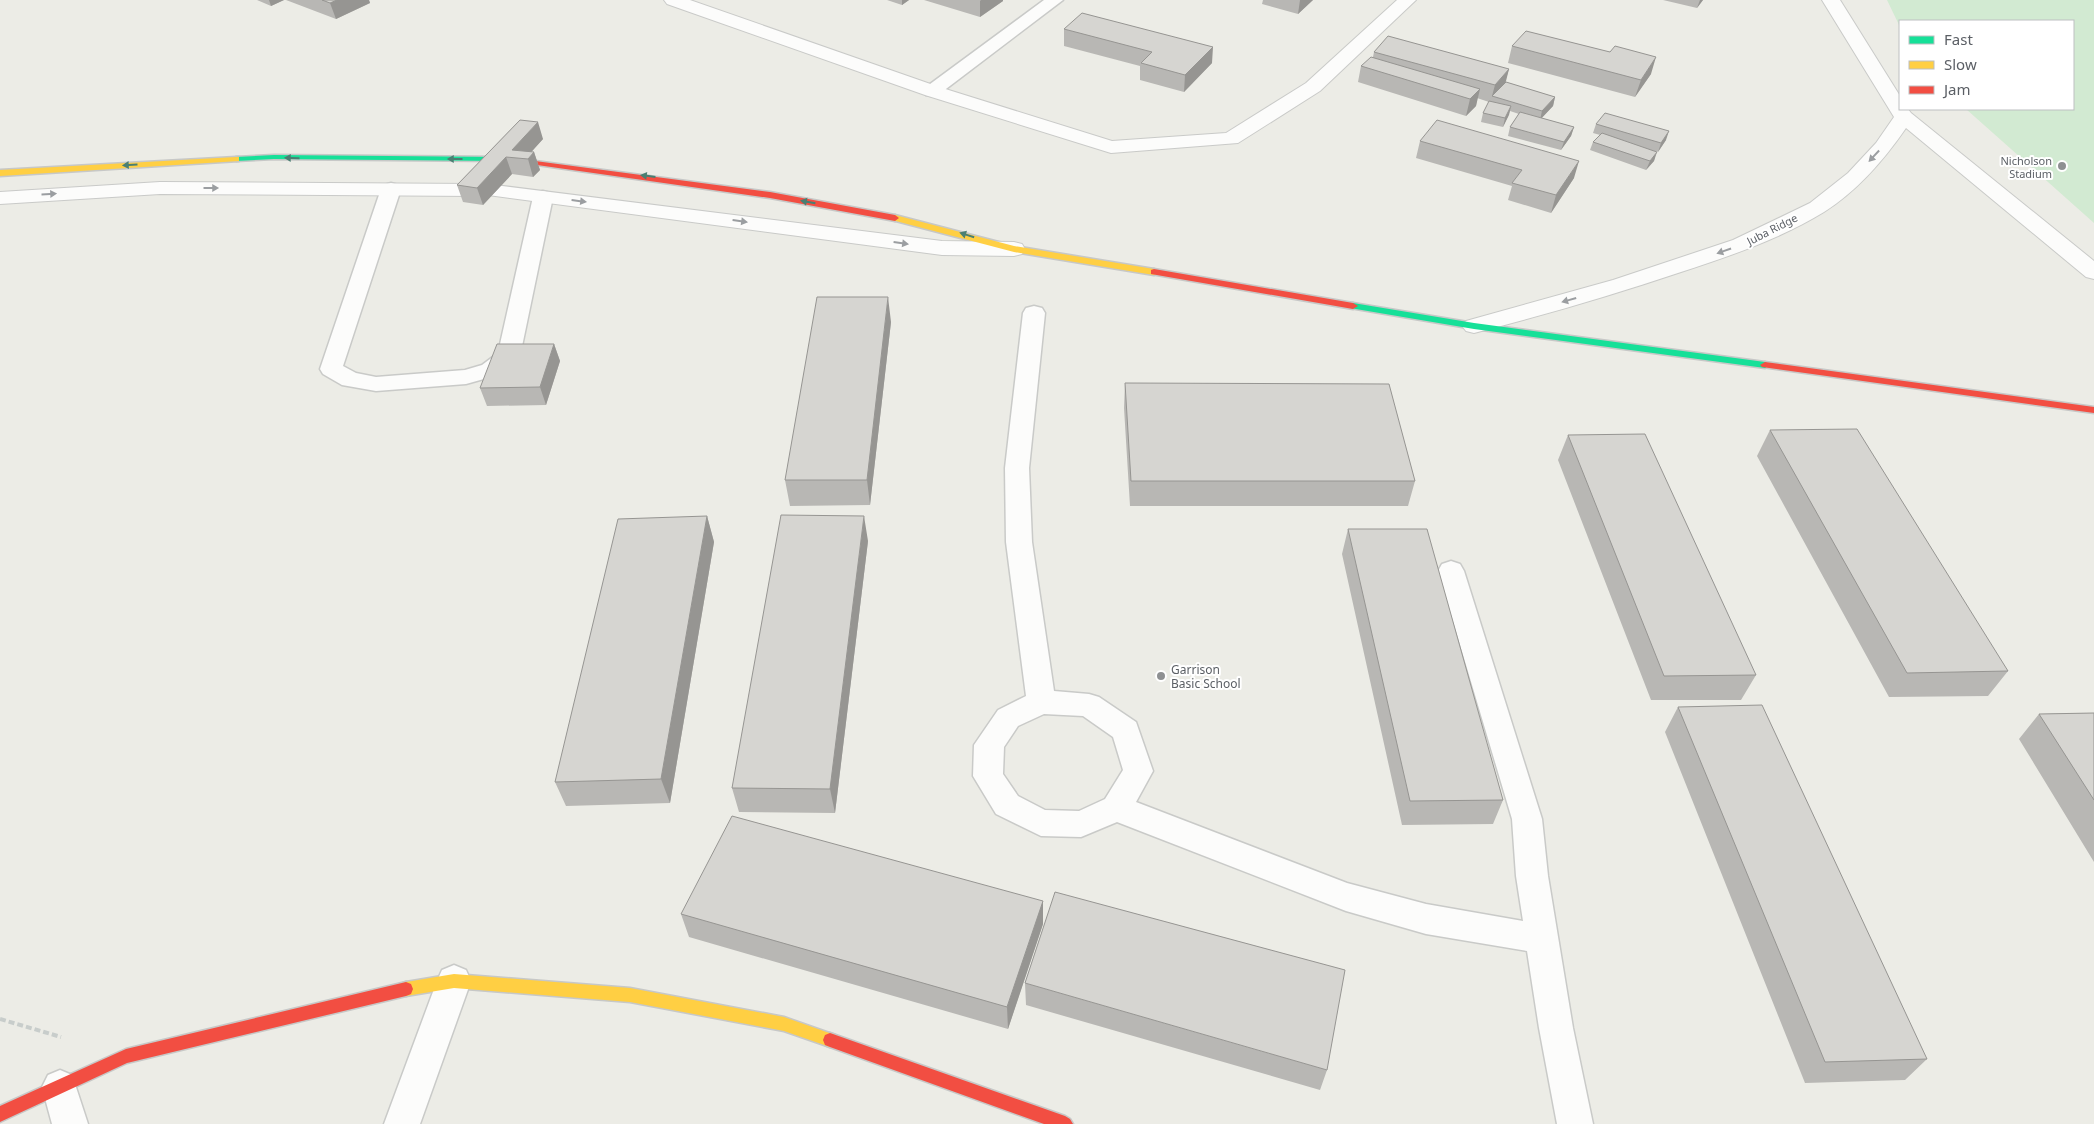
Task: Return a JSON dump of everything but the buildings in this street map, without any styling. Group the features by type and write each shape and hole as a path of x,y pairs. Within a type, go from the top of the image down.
{"street":[{"path":"673,0 932,91 1111,147 1231,138 1313,87 1407,0"},
{"path":"1830,0 1904,118 2094,272"},
{"name":"Juba Ridge","path":"1474,326 1620,285 1741,245 1817,207 1848,183 1883,147 1904,118"},
{"path":"0,173 274,157 503,159"},
{"path":"522,161 669,178 839,207 952,230 1014,249 1474,326 2094,410"},
{"path":"0,198 160,188 485,191 942,248 1014,249"},
{"path":"0,1114 126,1056 422,985 454,981 630,996 784,1024 1065,1124"}],"lane":[{"path":"932,91 1055,0"},
{"path":"391,190 331,369 350,380 376,384 466,377 490,370 509,356 543,197"},
{"path":"1034,313 1017,468 1019,542 1041,702"},
{"path":"1451,571 1527,819 1532,876 1556,1028 1575,1124"},
{"path":"1041,702 1089,705 1126,730 1138,771 1116,808 1081,824 1041,823 1007,805 988,776 989,745 1008,718 1041,702"},
{"path":"1116,808 1346,897 1426,918 1542,939"},
{"path":"402,1124 454,981"},
{"path":"60,1087 70,1124"}],"green space":[{"name":"Nicholson Stadium","path":"1887,0 2094,0 2094,223 1967,110 2074,110 2074,20 1899,20 1899,25"}],"traffic: fast":[{"path":"236,159 274,157 503,159"},
{"path":"1353,306 1474,326 1765,365"}],"traffic: slow":[{"path":"0,173 236,159"},
{"path":"895,218 1014,249 1154,272"},
{"path":"406,989 454,981 630,995 784,1024 830,1040"}],"traffic: jam":[{"path":"523,161 770,195 895,218"},
{"path":"1154,272 1353,306"},
{"path":"1765,365 2094,410"},
{"path":"0,1114 126,1056 406,989"},
{"path":"830,1040 1065,1124"}],"place":[{"name":"Nicholson Stadium","path":"2062,166"},
{"name":"Garrison Basic School","path":"1161,676"}]}
